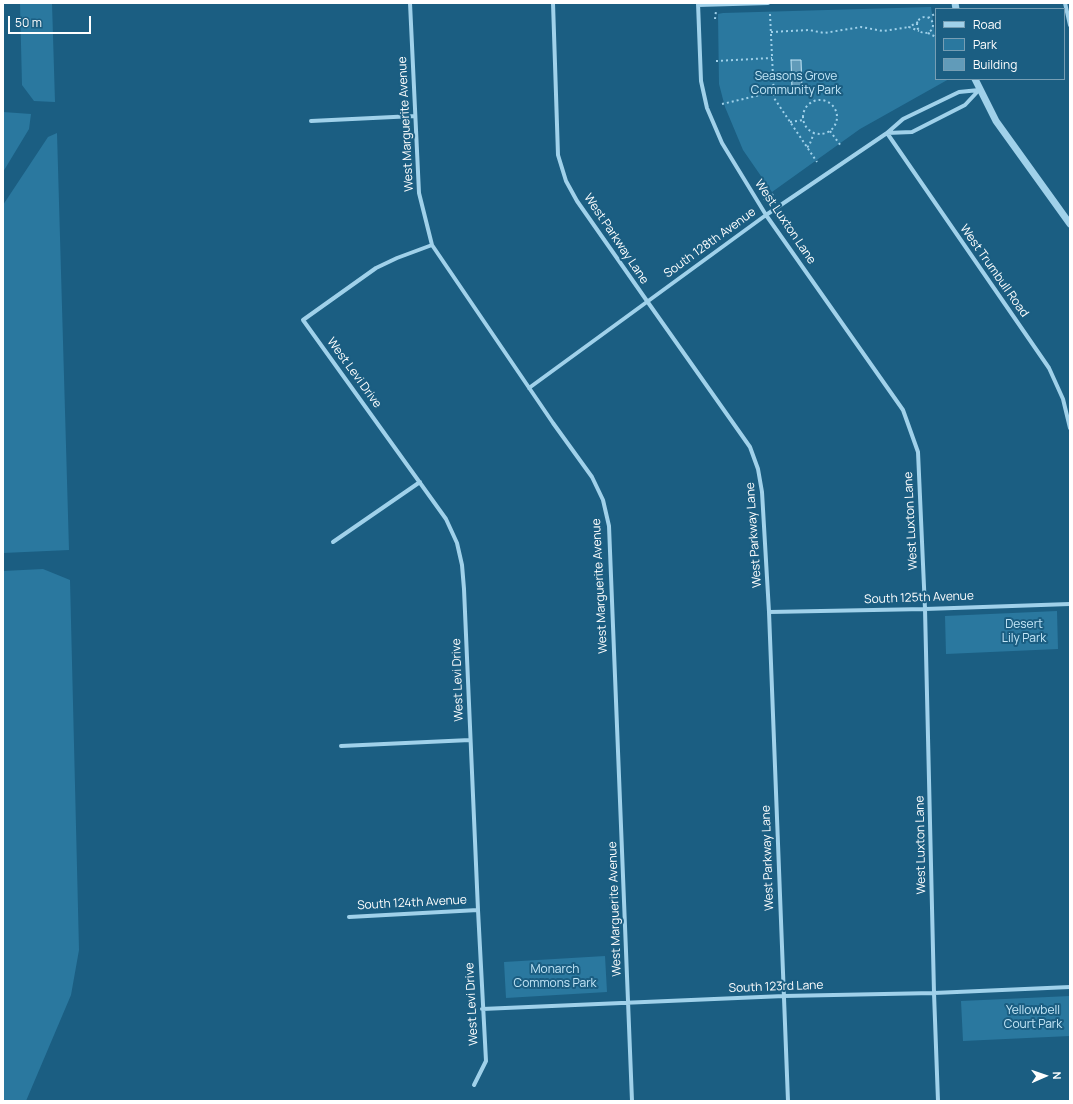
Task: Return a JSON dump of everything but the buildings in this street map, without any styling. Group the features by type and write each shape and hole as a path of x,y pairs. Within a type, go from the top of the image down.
{"street":[{"name":"West Marguerite Avenue","path":"410,3 414,116 419,192 432,245 529,388 592,477 603,500 609,526 632,1101"},
{"name":"West Parkway Lane","path":"553,3 558,155 566,181 577,201 750,446 758,469 762,492 769,612 788,1101"},
{"path":"698,4 768,3"},
{"path":"1065,3 1070,25"},
{"name":"West Luxton Lane","path":"698,4 701,81 707,108 722,143 766,215 903,410 918,452 925,609 938,1101"},
{"path":"975,80 996,122 1070,224"},
{"path":"887,133 912,132 965,105 979,90"},
{"name":"South 128th Avenue","path":"529,388 766,215 887,133 903,118 959,92 979,90"},
{"path":"311,121 414,116"},
{"name":"West Trumbull Road","path":"887,133 1049,368 1063,399 1070,428"},
{"name":"West Levi Drive","path":"432,245 397,258 376,268 304,320 446,519 457,543 462,566 482,1009 486,1062 474,1085"},
{"path":"333,542 420,482"},
{"name":"South 125th Avenue","path":"769,612 1070,604"},
{"path":"341,746 470,740"},
{"name":"South 124th Avenue","path":"348,917 478,910"},
{"name":"South 123rd Lane","path":"482,1009 629,1004 784,996 934,993 1070,987"}],"path":[{"path":"770,14 774,98 817,162"},
{"path":"771,32 810,30 824,33 861,27 883,31 909,27 922,18 928,18 935,14"},
{"path":"928,18 935,24 932,30 928,33"},
{"path":"918,22 920,31"},
{"path":"909,27 935,36"},
{"path":"716,61 772,58"},
{"path":"722,104 773,92"},
{"path":"815,101 826,101 835,108 837,113 836,123 830,131 823,134 814,133 807,127 804,120 804,112 815,101"},
{"path":"789,122 804,120"},
{"path":"830,131 841,146"},
{"path":"807,147 809,146 814,133"}],"green space":[{"path":"20,3 52,3 55,102 34,101 22,85"},
{"name":"Seasons Grove Community Park","path":"931,7 935,34 935,80 947,80 860,129 772,192 743,150 725,107 719,84 718,14"},
{"path":"3,112 31,114 29,129 3,172"},
{"path":"57,133 69,550 3,553 3,205 48,137"},
{"path":"43,569 70,580 79,950 71,995 26,1101 3,1101 3,571"},
{"name":"Desert Lily Park","path":"1057,611 1058,649 946,654 945,616"},
{"name":"Monarch Commons Park","path":"605,956 607,992 506,998 504,962"},
{"name":"Yellowbell Court Park","path":"1070,996 1070,1036 963,1041 961,1001"}]}
